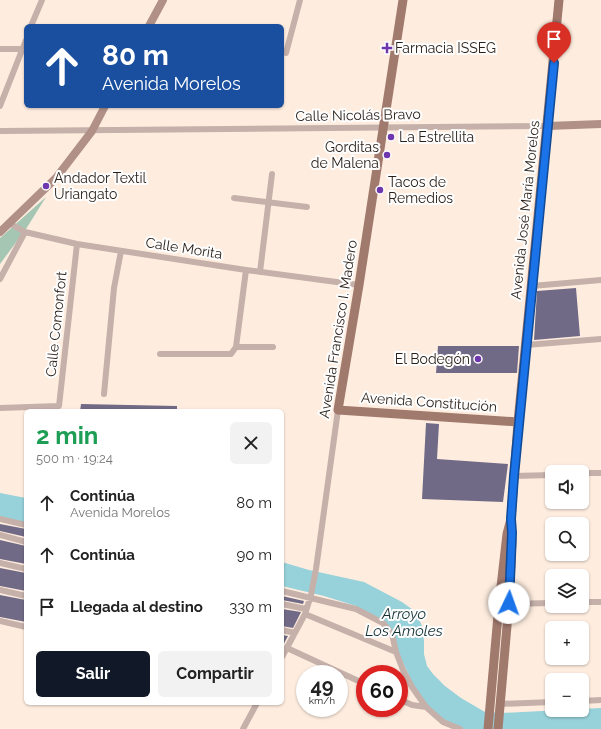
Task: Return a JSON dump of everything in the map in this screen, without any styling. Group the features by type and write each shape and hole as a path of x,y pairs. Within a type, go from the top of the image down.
{"main road":[{"name":"Avenida Francisco I. Madero","path":"338,410 360,285 403,0"},
{"name":"Avenida José María Morelos","path":"511,519 518,422 548,126 559,0"},
{"name":"Avenida Constitución","path":"338,410 518,422"},
{"path":"498,729 509,603 512,533 511,519"},
{"path":"488,729 499,604 507,534 511,519"}],"street":[{"path":"32,24 42,0"},
{"path":"150,24 163,0"},
{"path":"286,53 300,0"},
{"path":"0,106 24,44"},
{"path":"0,49 22,48"},
{"path":"0,232 56,178 92,131 104,108"},
{"path":"548,126 601,124"},
{"name":"Calle Nicolás Bravo","path":"0,131 548,126"},
{"path":"260,272 272,174"},
{"path":"234,198 307,207"},
{"name":"Calle Morita","path":"9,223 25,232 77,244 246,270 360,285"},
{"path":"0,279 2,271 25,232"},
{"name":"Calle Comonfort","path":"0,408 59,406 77,244"},
{"path":"104,394 114,288 121,251"},
{"path":"160,354 231,354 236,347 246,270"},
{"path":"532,286 601,280"},
{"path":"526,345 601,339"},
{"path":"236,347 273,347"},
{"name":"Avenida Francisco I. Madero","path":"284,653 306,612 310,597 316,569 338,410"},
{"path":"589,473 601,473"},
{"path":"514,476 545,475"},
{"path":"0,519 24,525"},
{"path":"0,535 24,541"},
{"path":"0,563 24,569"},
{"path":"0,590 24,596"},
{"path":"284,591 356,609 383,623 392,634 396,652 412,687 426,707 443,722 460,729"},
{"path":"589,602 601,602"},
{"path":"499,604 545,603"},
{"path":"284,605 306,612 396,652"},
{"path":"0,621 24,627"},
{"path":"284,630 295,633"},
{"path":"287,648 356,680"},
{"path":"589,700 601,700"},
{"path":"408,703 426,707"},
{"path":"500,707 545,703"},
{"path":"243,729 256,705"}],"green space":[{"path":"46,197 26,229 0,264 0,238"}],"water":[{"path":"0,493 24,498 24,524 0,518"},
{"name":"Arroyo Los Amoles","path":"284,563 309,570 364,582 402,602 416,612 422,626 424,654 427,666 445,686 461,698 485,712 501,713 545,711 545,717 589,717 589,709 601,708 601,729 462,729 445,721 425,703 414,686 408,673 408,665 404,665 384,622 356,606 324,596 284,586"}],"building":[{"path":"576,288 580,336 534,340 537,291"},
{"name":"El Bodegón","path":"438,346 519,346 517,373 436,373"},
{"path":"81,404 177,406 177,409 80,409"},
{"path":"426,423 439,424 437,459 508,464 503,502 422,499"},
{"path":"0,524 24,529 24,537 0,531"},
{"path":"0,540 24,546 24,564 0,559"},
{"path":"0,568 24,573 24,591 0,586"},
{"path":"0,595 24,600 24,622 0,617"},
{"path":"284,596 304,601 303,604 284,600"},
{"path":"284,609 301,612 293,628 284,626"},
{"path":"284,635 288,636 284,643"}],"place":[{"name":"Farmacia ISSEG","path":"387,48"},
{"name":"La Estrellita","path":"391,137"},
{"name":"Gorditas de Malena","path":"387,155"},
{"name":"Andador Textil Uriangato","path":"46,186"},
{"name":"Tacos de Remedios","path":"380,190"},
{"name":"El Bodegón","path":"478,359"}],"route":[{"path":"509,603 512,533 511,519 518,422 554,63"}]}
